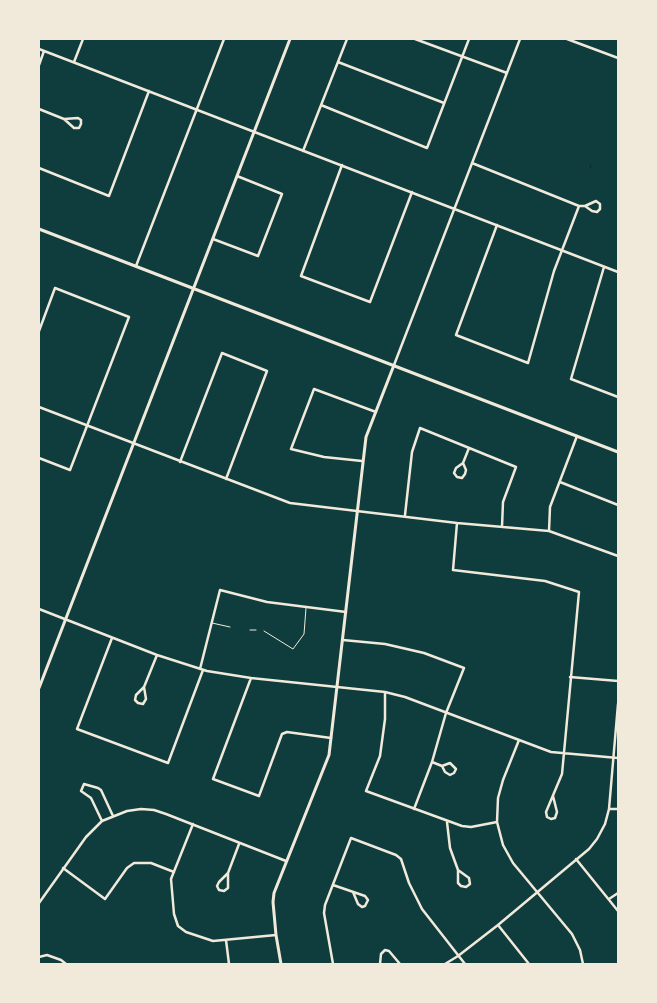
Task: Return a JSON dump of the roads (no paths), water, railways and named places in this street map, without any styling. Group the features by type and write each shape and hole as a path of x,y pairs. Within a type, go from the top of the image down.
{"street":[{"path":"74,62 83,39"},
{"path":"136,266 224,39"},
{"path":"39,688 290,39"},
{"path":"303,151 347,39"},
{"path":"415,39 507,73"},
{"path":"321,106 427,148 469,39"},
{"path":"281,964 276,935 274,893 329,755 366,437 520,39"},
{"path":"567,39 618,58"},
{"path":"39,49 618,272"},
{"path":"39,65 44,51"},
{"path":"338,62 444,103"},
{"path":"39,168 110,196 149,91"},
{"path":"39,109 64,119 74,128 79,128 81,124 78,118 64,119"},
{"path":"472,164 579,206 585,206 596,201 600,204 600,209 597,212 585,206"},
{"path":"342,165 301,276 370,302 412,192"},
{"path":"212,239 258,256 282,194 237,176"},
{"path":"497,225 456,335 528,363 554,271 579,206"},
{"path":"39,229 618,452"},
{"path":"604,267 571,379 618,398"},
{"path":"39,331 55,288 129,317 70,470 39,458"},
{"path":"180,462 222,353 267,370 226,479"},
{"path":"362,461 291,449 314,389 376,412"},
{"path":"39,407 290,503 457,523 549,531 618,556"},
{"path":"405,516 412,452 420,428 516,466 503,502 502,527"},
{"path":"549,531 550,507 577,436"},
{"path":"463,462 466,470 465,474 462,478 457,477 454,473 456,468 463,462 469,448"},
{"path":"560,482 618,505"},
{"path":"457,523 453,570 545,581 580,592 570,677 562,774 546,812 547,817 551,819 555,818 557,812 553,796"},
{"path":"112,638 77,729 168,763 202,669 211,622 220,590 267,602 346,612"},
{"path":"39,609 157,655 202,669 251,678 385,692 405,697 551,752 618,758"},
{"path":"343,640 385,644 424,653 464,668 446,713 432,762 414,809"},
{"path":"144,687 146,699 143,704 138,703 135,700 136,695 144,687 157,655"},
{"path":"570,677 618,681"},
{"path":"251,678 214,779 259,796 282,734 286,732 332,738"},
{"path":"385,692 385,719 380,756 366,791 462,826 497,822"},
{"path":"445,964 498,925 589,849 598,838 605,824 609,809 618,704"},
{"path":"519,740 498,798 497,822 503,845 513,863 572,934 580,950 583,964"},
{"path":"432,762 442,766 445,772 450,775 456,769 450,763 442,766"},
{"path":"102,821 92,798 81,791 84,784 101,790 113,816"},
{"path":"609,809 618,810"},
{"path":"39,903 86,837 102,821 113,816 141,810 154,810 286,861"},
{"path":"447,822 450,848 458,870 458,883 466,887 470,884 469,878 458,870"},
{"path":"193,824 171,879 173,906 178,926 186,932 213,941 276,935"},
{"path":"333,964 324,913 325,905 351,838 396,855 401,859 408,883 422,909 465,964"},
{"path":"228,873 228,888 224,891 219,890 217,886 228,873 239,844"},
{"path":"576,859 618,911"},
{"path":"63,868 105,899 127,868 134,863 150,863 174,872"},
{"path":"333,885 353,892 366,897 368,902 366,905 359,906 353,892"},
{"path":"609,900 618,892"},
{"path":"498,925 529,964"},
{"path":"226,940 229,964"},
{"path":"380,964 381,954 385,950 389,951 400,964"},
{"path":"39,957 47,955 66,964"}],"lane":[{"path":"264,631 292,649 304,634 306,608"},
{"path":"211,622 230,627"},
{"path":"250,630 256,630"}]}
